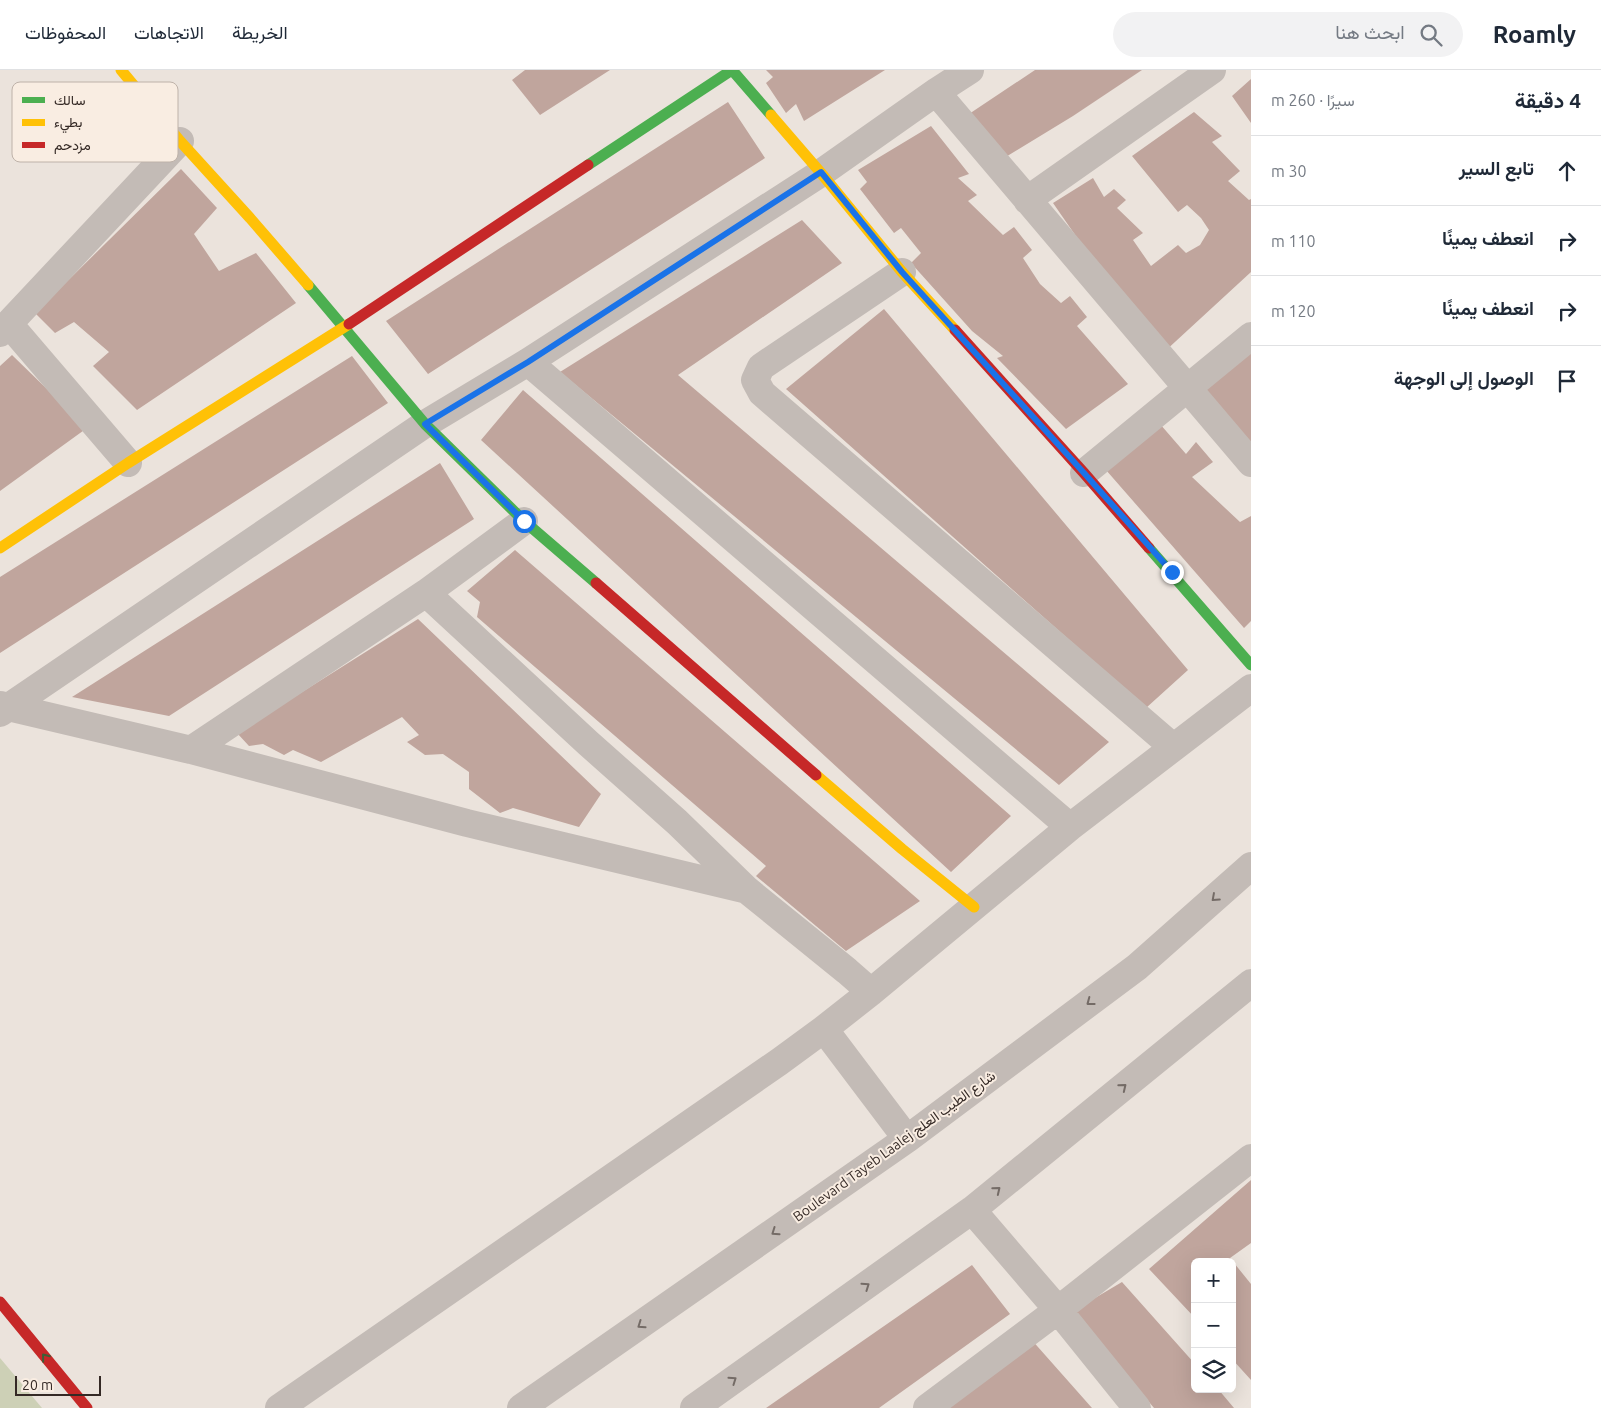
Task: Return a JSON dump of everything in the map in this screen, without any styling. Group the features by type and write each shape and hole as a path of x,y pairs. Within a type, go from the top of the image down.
{"street":[{"path":"121,70 131,82"},
{"path":"0,548 344,327 732,70 821,172 902,272 1084,473 1251,665"},
{"path":"3,709 425,424 528,362 821,172 970,70"},
{"path":"1027,200 1212,70"},
{"path":"936,92 1251,463"},
{"path":"178,139 250,218 425,424 524,521 902,849 974,907"},
{"path":"128,464 4,329 160,162"},
{"path":"902,272 761,367 755,380 762,394 1174,747"},
{"path":"1084,473 1251,336"},
{"path":"528,362 1070,827"},
{"path":"191,750 426,593 524,521"},
{"path":"426,593 588,743 677,822 747,890 847,970 870,992"},
{"path":"279,1408 780,1062 870,992 1070,827 1251,688"},
{"path":"3,709 191,750 467,823 747,890"},
{"name":"Boulevard Tayeb Laalej شارع الطيب العلج","path":"521,1408 908,1139 1137,967 1251,866"},
{"path":"694,1408 972,1210 1251,983"},
{"path":"824,1028 908,1139"},
{"path":"928,1408 1058,1310 1251,1158"},
{"path":"972,1210 1058,1310 1137,1408"},
{"path":"0,1302 87,1408"}],"green space":[{"path":"0,1358 42,1408 0,1408"}],"building":[{"path":"525,70 610,70 540,115 512,80"},
{"path":"766,70 885,70 804,121 796,104 786,113 766,83 773,77"},
{"path":"1035,70 1142,70 1073,116 1004,158 963,118"},
{"path":"1251,79 1251,123 1232,96"},
{"path":"728,102 765,158 428,374 386,321"},
{"path":"1194,112 1222,136 1212,142 1240,171 1228,181 1249,200 1251,199 1251,272 1163,353 1116,294 1053,203 1093,178 1104,197 1114,189 1126,200 1117,208 1143,233 1133,240 1151,266 1178,245 1186,253 1200,245 1209,230 1201,218 1187,205 1178,212 1132,156"},
{"path":"931,126 969,174 958,178 977,195 968,201 1003,235 1014,227 1032,250 1023,258 1040,284 1061,303 1070,296 1087,317 1077,326 1128,384 1066,429 997,358 1003,356 972,331 911,263 921,253 901,228 894,233 860,189 867,182 858,170"},
{"path":"181,169 217,208 194,234 219,271 256,253 296,303 137,410 93,366 109,352 74,322 55,333 35,313"},
{"path":"802,220 842,263 678,375 1109,742 1059,785 560,372"},
{"path":"884,309 1188,670 1146,708 786,389"},
{"path":"1251,346 1251,455 1199,393"},
{"path":"12,355 87,428 0,491 0,366"},
{"path":"352,356 388,403 0,653 0,577"},
{"path":"523,390 1011,816 951,872 481,440"},
{"path":"1160,424 1186,454 1196,442 1213,462 1192,477 1240,522 1251,516 1251,621 1244,628 1106,470"},
{"path":"440,463 474,519 169,716 72,697"},
{"path":"515,550 920,901 846,951 756,876 766,866 477,617 480,602 467,591"},
{"path":"418,619 601,794 579,827 513,808 500,813 469,789 469,772 443,754 425,755 407,742 419,735 402,717 321,762 293,750 284,755 263,744 249,746 237,733"},
{"path":"1251,1180 1251,1243 1230,1258 1191,1258 1191,1314 1149,1269"},
{"path":"972,1265 1010,1314 879,1408 766,1408"},
{"path":"1236,1265 1251,1284 1251,1380 1236,1363"},
{"path":"1122,1282 1191,1360 1191,1393 1221,1393 1234,1408 1154,1408 1073,1311"},
{"path":"1030,1338 1092,1408 949,1408"}],"traffic: fast":[{"path":"588,165 732,70 771,115"},
{"path":"308,285 425,424 524,521 596,583"},
{"path":"1149,548 1251,665"}],"traffic: slow":[{"path":"121,70 131,82"},
{"path":"771,115 902,272 955,330"},
{"path":"178,139 308,285"},
{"path":"0,548 128,463 349,324"},
{"path":"816,775 902,849 974,907"}],"traffic: jam":[{"path":"349,324 588,165"},
{"path":"955,330 1149,548"},
{"path":"596,583 816,775"},
{"path":"0,1302 87,1408"}],"route":[{"path":"524,521 425,424 528,362 821,172 902,272 1172,572"}]}
